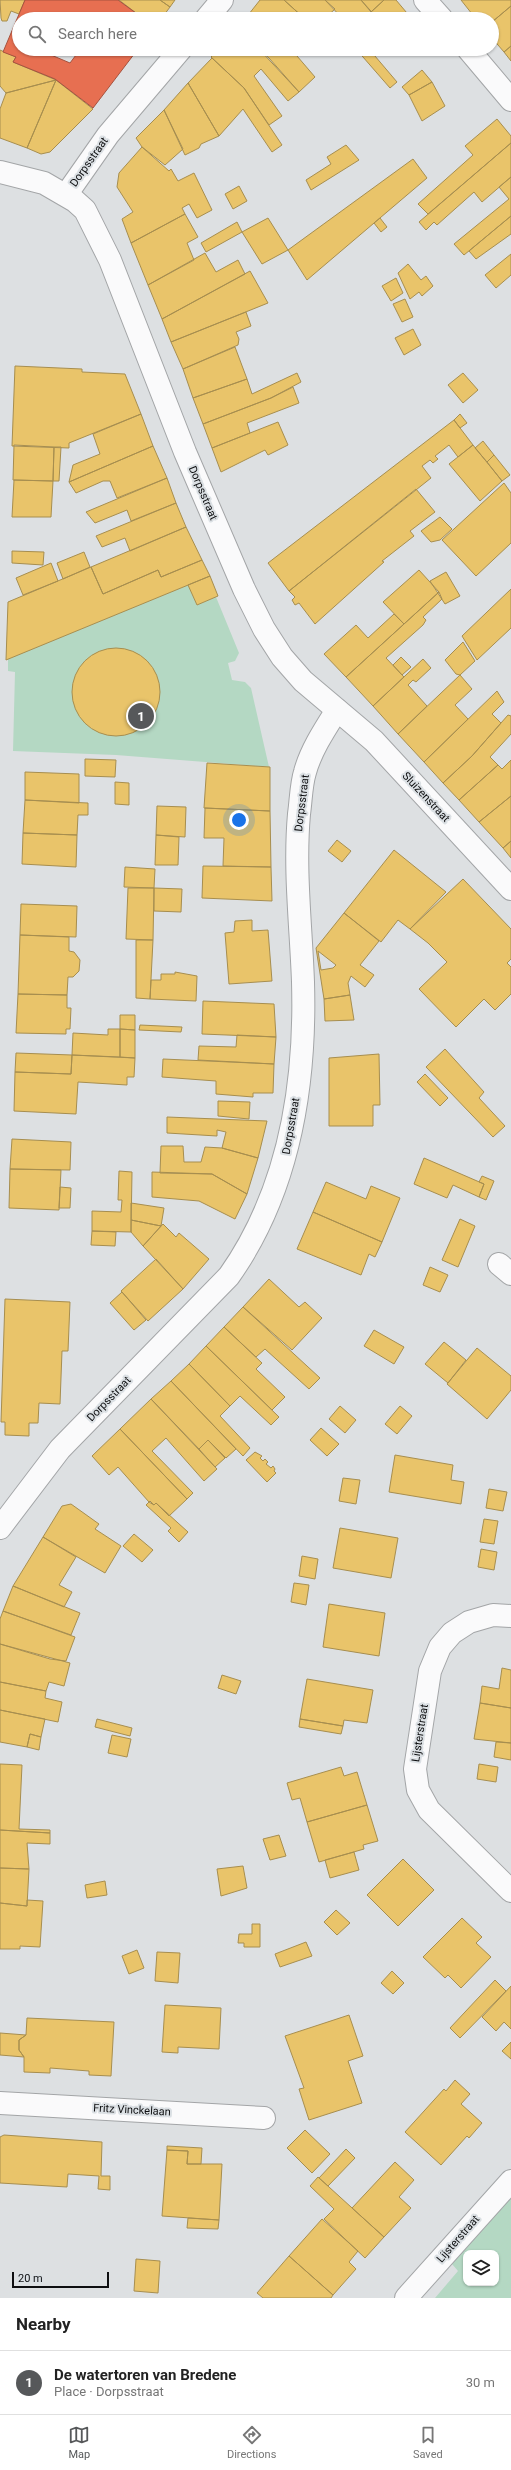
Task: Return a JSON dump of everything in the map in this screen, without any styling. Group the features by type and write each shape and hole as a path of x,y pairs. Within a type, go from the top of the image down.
{"street":[{"path":"212,12 222,0"},
{"path":"425,0 436,12"},
{"name":"Dorpsstraat","path":"0,1528 60,1449 229,1276 243,1254 272,1195 284,1161 295,1114 301,1051 303,983 297,839 301,790 311,755 337,710 303,681 282,657 264,629 185,452 110,260 85,210 66,195 108,135 175,56"},
{"path":"474,56 511,100"},
{"path":"0,172 44,183 66,195"},
{"name":"Sluizenstraat","path":"337,710 374,741 511,889"},
{"name":"Lijsterstraat","path":"511,1616 493,1616 469,1622 452,1633 438,1651 430,1671 415,1769 418,1790 427,1807 511,1891"},
{"name":"Fritz Vinckelaan","path":"0,2103 264,2118"},
{"name":"Lijsterstraat","path":"406,2298 511,2181"}],"green space":[{"path":"188,585 197,605 216,597 239,653 235,661 228,663 232,680 245,682 251,688 269,767 116,755 13,751 15,672 8,671 8,659"},
{"path":"511,2194 511,2298 435,2298 458,2271 452,2264 463,2251 463,2286 499,2286 499,2250 464,2250"}],"building: Homes":[{"path":"0,0 25,0 20,12 11,11 7,21 2,21"},
{"path":"119,0 160,0 170,7 166,12 135,12"},
{"path":"160,0 175,0 170,7"},
{"path":"260,0 284,0 297,12 251,12"},
{"path":"284,0 325,0 335,9 332,12 297,12"},
{"path":"325,0 361,0 372,12 336,12"},
{"path":"361,0 384,0 371,12"},
{"path":"384,0 396,0 406,12 371,12"},
{"path":"461,0 511,0 511,6 499,16 499,12 470,12"},
{"path":"511,6 511,46 504,52 499,46 499,16"},
{"path":"511,46 511,61 504,52"},
{"path":"0,50 16,57 13,62 56,80 6,93 0,86"},
{"path":"266,56 297,56 315,77 299,92"},
{"path":"267,56 299,92 288,101 261,69 254,76 282,116 269,125 244,88 211,57"},
{"path":"362,56 375,56 397,82 390,88"},
{"path":"212,58 244,88 282,145 272,152 243,109 219,136 188,83"},
{"path":"422,70 432,82 409,95 402,87"},
{"path":"56,80 27,148 0,138 0,109 6,93"},
{"path":"56,80 93,109 50,152 41,154 27,148"},
{"path":"432,82 445,106 422,121 409,95"},
{"path":"188,83 219,136 201,144 199,148 185,155 164,110"},
{"path":"164,110 183,149 165,165 142,147 136,138"},
{"path":"497,119 511,136 511,143 428,214 418,204 473,155 465,146"},
{"path":"511,143 511,177 482,202 474,192 437,225 434,222 426,230 419,222"},
{"path":"346,145 359,160 311,190 306,180 331,164 327,157"},
{"path":"142,147 169,171 171,169 178,181 194,173 212,210 197,218 189,204 182,208 185,214 131,243 122,219 133,212 117,187 119,173"},
{"path":"413,159 427,178 307,280 288,250"},
{"path":"511,177 511,216 464,255 454,244 509,199 499,187"},
{"path":"239,186 247,201 233,209 225,194"},
{"path":"185,214 198,237 187,243 194,260 148,285 131,243"},
{"path":"511,216 511,234 476,259 469,251"},
{"path":"268,218 288,250 262,264 242,232"},
{"path":"380,218 387,227 381,232 374,223"},
{"path":"237,222 242,232 206,252 201,243"},
{"path":"205,253 216,272 238,260 245,274 162,319 148,285"},
{"path":"511,254 511,275 496,288 485,275"},
{"path":"408,264 421,280 426,276 433,286 422,296 419,292 410,299 398,273"},
{"path":"250,271 268,303 171,342 162,319"},
{"path":"396,278 403,293 391,301 382,286"},
{"path":"405,299 413,317 402,322 393,304"},
{"path":"246,312 251,326 236,332 239,339 238,345 183,369 171,342"},
{"path":"413,329 421,345 404,355 395,338"},
{"path":"235,347 247,379 193,398 183,369"},
{"path":"15,366 82,369 82,372 125,374 141,414 69,443 69,448 12,446"},
{"path":"297,373 301,382 271,398 203,424 193,398 247,379 252,394"},
{"path":"463,373 478,390 463,403 448,385"},
{"path":"293,387 299,403 247,423 250,433 212,448 203,424 271,398"},
{"path":"141,414 153,446 69,482 73,465 100,454 93,434"},
{"path":"460,414 467,423 460,428 454,420"},
{"path":"454,420 473,445 458,457 449,445 435,456 438,459 433,463 430,460 422,466 431,478 289,591 268,563"},
{"path":"278,422 288,445 268,455 265,450 221,472 212,448"},
{"path":"483,441 494,455 487,462 475,448"},
{"path":"14,445 54,447 53,481 13,480"},
{"path":"473,445 502,481 480,501 449,464"},
{"path":"153,446 167,478 117,498 110,481 103,481 76,493 69,482"},
{"path":"54,447 61,447 59,481 53,481"},
{"path":"494,455 510,475 502,481 487,462"},
{"path":"167,478 176,503 131,521 127,510 95,523 86,512"},
{"path":"14,480 53,481 51,517 12,517"},
{"path":"504,483 511,493 511,543 476,576 442,540"},
{"path":"416,489 435,512 410,531 414,536 382,561 384,562 315,624 299,603 295,605 292,600 295,597 289,591"},
{"path":"176,503 186,527 130,551 125,538 102,547 96,536"},
{"path":"440,517 452,529 440,540 431,542 421,531"},
{"path":"186,527 202,560 161,577 158,570 103,594 91,567"},
{"path":"12,551 44,552 43,565 12,563"},
{"path":"84,552 90,567 63,579 57,563"},
{"path":"202,560 210,576 6,660 8,602 91,567 103,594 158,570 161,577"},
{"path":"51,563 58,581 23,595 16,578"},
{"path":"419,570 439,592 404,624 383,602"},
{"path":"446,572 460,596 445,604 430,581"},
{"path":"210,576 218,596 197,605 188,585"},
{"path":"511,589 511,628 477,660 462,636"},
{"path":"439,592 442,599 423,617 426,620 423,625 386,658 404,677 373,706 346,677"},
{"path":"394,614 404,624 346,677 324,654 356,625 368,638"},
{"path":"463,642 475,661 460,675 456,674 445,660"},
{"path":"107,648 125,648 141,655 153,667 160,683 160,701 153,717 141,729 125,736 107,736 91,729 79,717 72,701 72,683 79,667 91,655"},
{"path":"401,657 411,667 402,675 393,665"},
{"path":"423,659 431,668 416,682 413,680 408,685 427,706 398,734 373,706"},
{"path":"460,675 472,689 455,705 468,719 424,762 398,734"},
{"path":"497,691 504,702 492,714 501,723 472,756 443,783 424,762"},
{"path":"508,715 511,716 511,734 490,757 498,765 459,800 443,783 472,756"},
{"path":"85,759 116,760 115,777 85,776"},
{"path":"511,760 511,796 479,822 459,800 498,765 502,769"},
{"path":"207,763 270,767 270,811 204,808"},
{"path":"25,772 79,774 79,803 25,800"},
{"path":"115,782 129,783 129,805 115,804"},
{"path":"511,796 511,841 503,848 479,822"},
{"path":"25,800 88,803 88,815 78,815 77,835 23,833"},
{"path":"157,806 186,807 185,837 156,835"},
{"path":"205,808 270,811 271,867 223,866 224,838 204,838"},
{"path":"23,833 77,835 76,867 22,864"},
{"path":"156,835 179,837 178,865 155,865"},
{"path":"337,840 351,851 342,862 328,851"},
{"path":"511,841 511,858 503,848"},
{"path":"394,850 446,892 410,929 398,920 381,942 344,913"},
{"path":"203,866 271,867 272,901 202,898"},
{"path":"125,867 155,869 154,888 124,887"},
{"path":"463,879 511,929 511,959 507,963 511,967 511,994 495,1010 484,999 456,1027 419,989 447,962 428,943 410,929"},
{"path":"128,888 154,888 153,940 126,939"},
{"path":"154,888 182,889 181,912 154,911"},
{"path":"21,904 77,906 76,937 20,935"},
{"path":"344,913 379,941 360,965 374,975 365,987 351,976 348,983 350,995 324,999 316,948","holes":["318,951 336,965 333,968 321,970"]},
{"path":"252,920 252,931 268,930 272,981 229,984 225,933 234,932 235,921"},
{"path":"20,935 69,937 69,951 74,952 80,960 79,971 73,977 68,977 67,995 18,994"},
{"path":"136,940 153,940 150,999 136,998"},
{"path":"175,972 197,976 196,1001 150,999 151,980 161,980 161,974 175,974"},
{"path":"18,994 67,995 67,1008 71,1008 70,1029 66,1029 66,1034 16,1033"},
{"path":"350,995 354,1020 325,1021 324,999"},
{"path":"203,1001 274,1004 276,1037 202,1034"},
{"path":"120,1015 135,1015 135,1030 120,1029"},
{"path":"140,1025 182,1027 181,1032 139,1030"},
{"path":"108,1029 120,1029 120,1057 72,1055 73,1033 108,1035"},
{"path":"120,1029 135,1030 135,1058 120,1057"},
{"path":"237,1035 276,1037 274,1064 198,1060 199,1046 236,1047"},
{"path":"445,1049 484,1092 479,1098 505,1126 493,1137 426,1067"},
{"path":"16,1053 72,1055 71,1074 15,1072"},
{"path":"379,1054 380,1105 373,1105 373,1126 329,1126 329,1058"},
{"path":"72,1055 135,1058 134,1077 127,1077 127,1085 78,1082 76,1114 14,1111 15,1072 71,1074"},
{"path":"163,1059 274,1064 273,1093 253,1093 253,1097 216,1094 216,1081 162,1077"},
{"path":"425,1074 448,1098 440,1106 417,1082"},
{"path":"218,1101 250,1102 249,1119 218,1116"},
{"path":"167,1117 267,1121 258,1158 222,1148 226,1132 217,1130 217,1136 167,1133"},
{"path":"12,1139 71,1142 70,1170 10,1169"},
{"path":"161,1146 183,1146 184,1162 201,1162 205,1147 222,1148 258,1158 247,1194 212,1174 160,1173"},
{"path":"424,1158 484,1184 479,1197 453,1185 447,1198 414,1184"},
{"path":"10,1169 61,1170 59,1210 9,1208"},
{"path":"119,1171 132,1172 131,1232 92,1231 92,1211 121,1212 122,1200 118,1200"},
{"path":"152,1172 212,1174 247,1194 235,1219 199,1201 152,1197"},
{"path":"482,1176 494,1181 486,1200 479,1197 484,1184 479,1182"},
{"path":"326,1182 366,1199 371,1186 400,1198 382,1242 313,1212"},
{"path":"60,1187 71,1188 70,1208 59,1208"},
{"path":"131,1203 164,1208 161,1226 131,1220"},
{"path":"313,1212 382,1242 375,1257 369,1254 361,1275 297,1249"},
{"path":"460,1219 475,1226 458,1267 442,1260"},
{"path":"131,1220 161,1226 143,1246 131,1232"},
{"path":"163,1224 176,1237 179,1233 209,1259 183,1289 143,1246"},
{"path":"92,1231 116,1232 115,1246 91,1245"},
{"path":"156,1259 183,1289 148,1321 121,1291"},
{"path":"430,1267 448,1275 440,1292 423,1285"},
{"path":"269,1279 299,1307 305,1302 322,1318 292,1350 243,1307"},
{"path":"122,1292 146,1320 134,1330 110,1303"},
{"path":"5,1299 70,1302 68,1351 62,1351 60,1404 39,1403 38,1423 29,1423 29,1436 5,1435 5,1422 1,1422"},
{"path":"243,1307 320,1378 309,1389 265,1349 256,1357 224,1327"},
{"path":"224,1327 262,1363 256,1369 285,1397 272,1410 206,1346"},
{"path":"374,1330 404,1347 394,1364 364,1346"},
{"path":"444,1342 466,1360 448,1383 425,1364"},
{"path":"206,1346 279,1417 271,1425 240,1396 230,1406 189,1364"},
{"path":"477,1348 511,1376 511,1390 487,1419 447,1384"},
{"path":"189,1364 230,1406 220,1416 250,1448 243,1456 171,1381"},
{"path":"171,1381 236,1449 226,1458 208,1440 199,1449 151,1399"},
{"path":"151,1399 217,1469 204,1481 166,1438 152,1451 193,1493 187,1499 120,1429"},
{"path":"340,1406 356,1420 345,1433 329,1419"},
{"path":"400,1406 412,1416 397,1434 385,1424"},
{"path":"321,1428 339,1444 327,1456 310,1440"},
{"path":"120,1429 187,1499 169,1516 156,1503 154,1505 149,1502 118,1467 109,1475 92,1456"},
{"path":"208,1440 225,1458 215,1467 199,1449"},
{"path":"255,1452 262,1456 260,1458 263,1461 265,1459 268,1462 266,1464 271,1468 273,1466 275,1469 274,1471 276,1473 267,1482 246,1460"},
{"path":"395,1455 453,1465 451,1480 464,1482 461,1504 389,1492"},
{"path":"343,1478 360,1480 356,1504 339,1501"},
{"path":"489,1489 507,1492 503,1511 486,1508"},
{"path":"150,1501 154,1505 156,1503 188,1532 179,1542 168,1531 171,1528 146,1505"},
{"path":"71,1504 99,1524 95,1529 121,1546 105,1573 43,1537 62,1506"},
{"path":"484,1519 498,1521 494,1544 480,1542"},
{"path":"340,1528 398,1538 391,1578 333,1568"},
{"path":"134,1534 153,1550 142,1562 123,1546"},
{"path":"43,1537 76,1557 59,1585 72,1592 64,1607 13,1586"},
{"path":"481,1549 497,1552 494,1570 478,1567"},
{"path":"302,1556 318,1559 315,1579 299,1576"},
{"path":"294,1583 309,1585 306,1605 291,1602"},
{"path":"13,1586 80,1613 71,1635 3,1611"},
{"path":"329,1604 385,1613 379,1656 323,1647"},
{"path":"3,1611 75,1637 66,1661 50,1659 0,1644 0,1619"},
{"path":"0,1644 70,1663 64,1686 49,1682 46,1691 0,1682"},
{"path":"502,1668 511,1670 511,1708 480,1703 482,1686 499,1689"},
{"path":"222,1675 241,1681 236,1694 218,1688"},
{"path":"307,1679 373,1690 367,1723 344,1720 343,1726 300,1719"},
{"path":"0,1682 46,1691 45,1698 62,1702 58,1722 0,1710"},
{"path":"480,1703 511,1708 511,1743 474,1739"},
{"path":"0,1710 45,1719 41,1737 30,1734 27,1747 0,1742"},
{"path":"97,1719 132,1728 130,1736 95,1727"},
{"path":"300,1719 343,1726 341,1734 299,1727"},
{"path":"30,1734 41,1737 39,1750 27,1747"},
{"path":"112,1735 131,1739 127,1757 108,1753"},
{"path":"496,1742 511,1743 511,1760 494,1757"},
{"path":"0,1764 22,1765 19,1829 50,1830 50,1833 0,1830"},
{"path":"479,1764 498,1767 496,1782 477,1779"},
{"path":"341,1767 344,1776 357,1772 367,1805 307,1822 300,1798 292,1800 287,1783"},
{"path":"367,1805 378,1841 363,1845 364,1849 319,1862 307,1822"},
{"path":"0,1830 50,1833 50,1844 27,1843 29,1869 0,1868"},
{"path":"279,1835 286,1856 270,1860 263,1839"},
{"path":"354,1852 359,1870 330,1878 325,1860"},
{"path":"403,1859 434,1890 398,1926 367,1895"},
{"path":"243,1866 247,1888 221,1896 217,1869"},
{"path":"0,1868 29,1869 27,1906 0,1903"},
{"path":"105,1881 107,1895 87,1898 85,1885"},
{"path":"27,1900 43,1901 40,1947 20,1946 20,1949 0,1949 0,1903 27,1906"},
{"path":"336,1910 350,1923 337,1935 324,1922"},
{"path":"462,1918 482,1937 476,1943 491,1957 461,1988 448,1975 445,1978 423,1957"},
{"path":"252,1924 260,1924 260,1947 244,1947 244,1943 238,1943 239,1934 252,1934"},
{"path":"306,1942 312,1956 280,1967 275,1954"},
{"path":"137,1950 144,1968 129,1974 122,1956"},
{"path":"157,1952 180,1953 178,1983 155,1981"},
{"path":"392,1971 404,1983 393,1994 381,1983"},
{"path":"495,1980 506,1991 460,2038 450,2028"},
{"path":"511,1986 511,2029 504,2022 496,2031 482,2017"},
{"path":"165,2005 221,2008 219,2049 178,2047 178,2053 162,2052"},
{"path":"349,2015 363,2056 348,2061 362,2103 309,2120 299,2089 304,2088 285,2036"},
{"path":"27,2018 114,2022 111,2076 89,2075 89,2071 50,2068 50,2073 24,2072 24,2057 19,2050 19,2040 26,2035"},
{"path":"0,2033 26,2035 19,2040 19,2050 24,2057 0,2055"},
{"path":"511,2042 511,2059 502,2051"},
{"path":"455,2080 470,2094 461,2104 482,2123 469,2138 467,2136 441,2165 405,2132 444,2089 446,2091"},
{"path":"305,2130 330,2154 312,2173 287,2148"},
{"path":"4,2135 102,2142 101,2176 110,2176 110,2190 98,2189 99,2176 68,2174 67,2187 0,2183 0,2137"},
{"path":"167,2146 202,2148 201,2164 187,2164 188,2151 167,2150"},
{"path":"346,2149 355,2158 328,2186 319,2178"},
{"path":"167,2150 188,2151 187,2164 222,2164 219,2220 162,2216"},
{"path":"395,2162 414,2180 399,2197 411,2208 384,2237 352,2208"},
{"path":"318,2177 384,2237 365,2258 324,2219 334,2209 310,2186"},
{"path":"188,2218 219,2220 218,2229 187,2228"},
{"path":"322,2219 358,2251 349,2262 356,2269 333,2295 289,2256"},
{"path":"289,2256 333,2295 331,2298 263,2298 257,2293"},
{"path":"136,2259 160,2261 158,2293 134,2291"}],"building: Shops":[{"path":"25,0 118,0 134,12 20,12"},
{"path":"12,31 12,55 3,52"},
{"path":"13,56 54,56 70,63 75,56 133,56 93,108 55,79 13,62 16,57"}],"place":[{"name":"De watertoren van Bredene","path":"141,716"}]}
